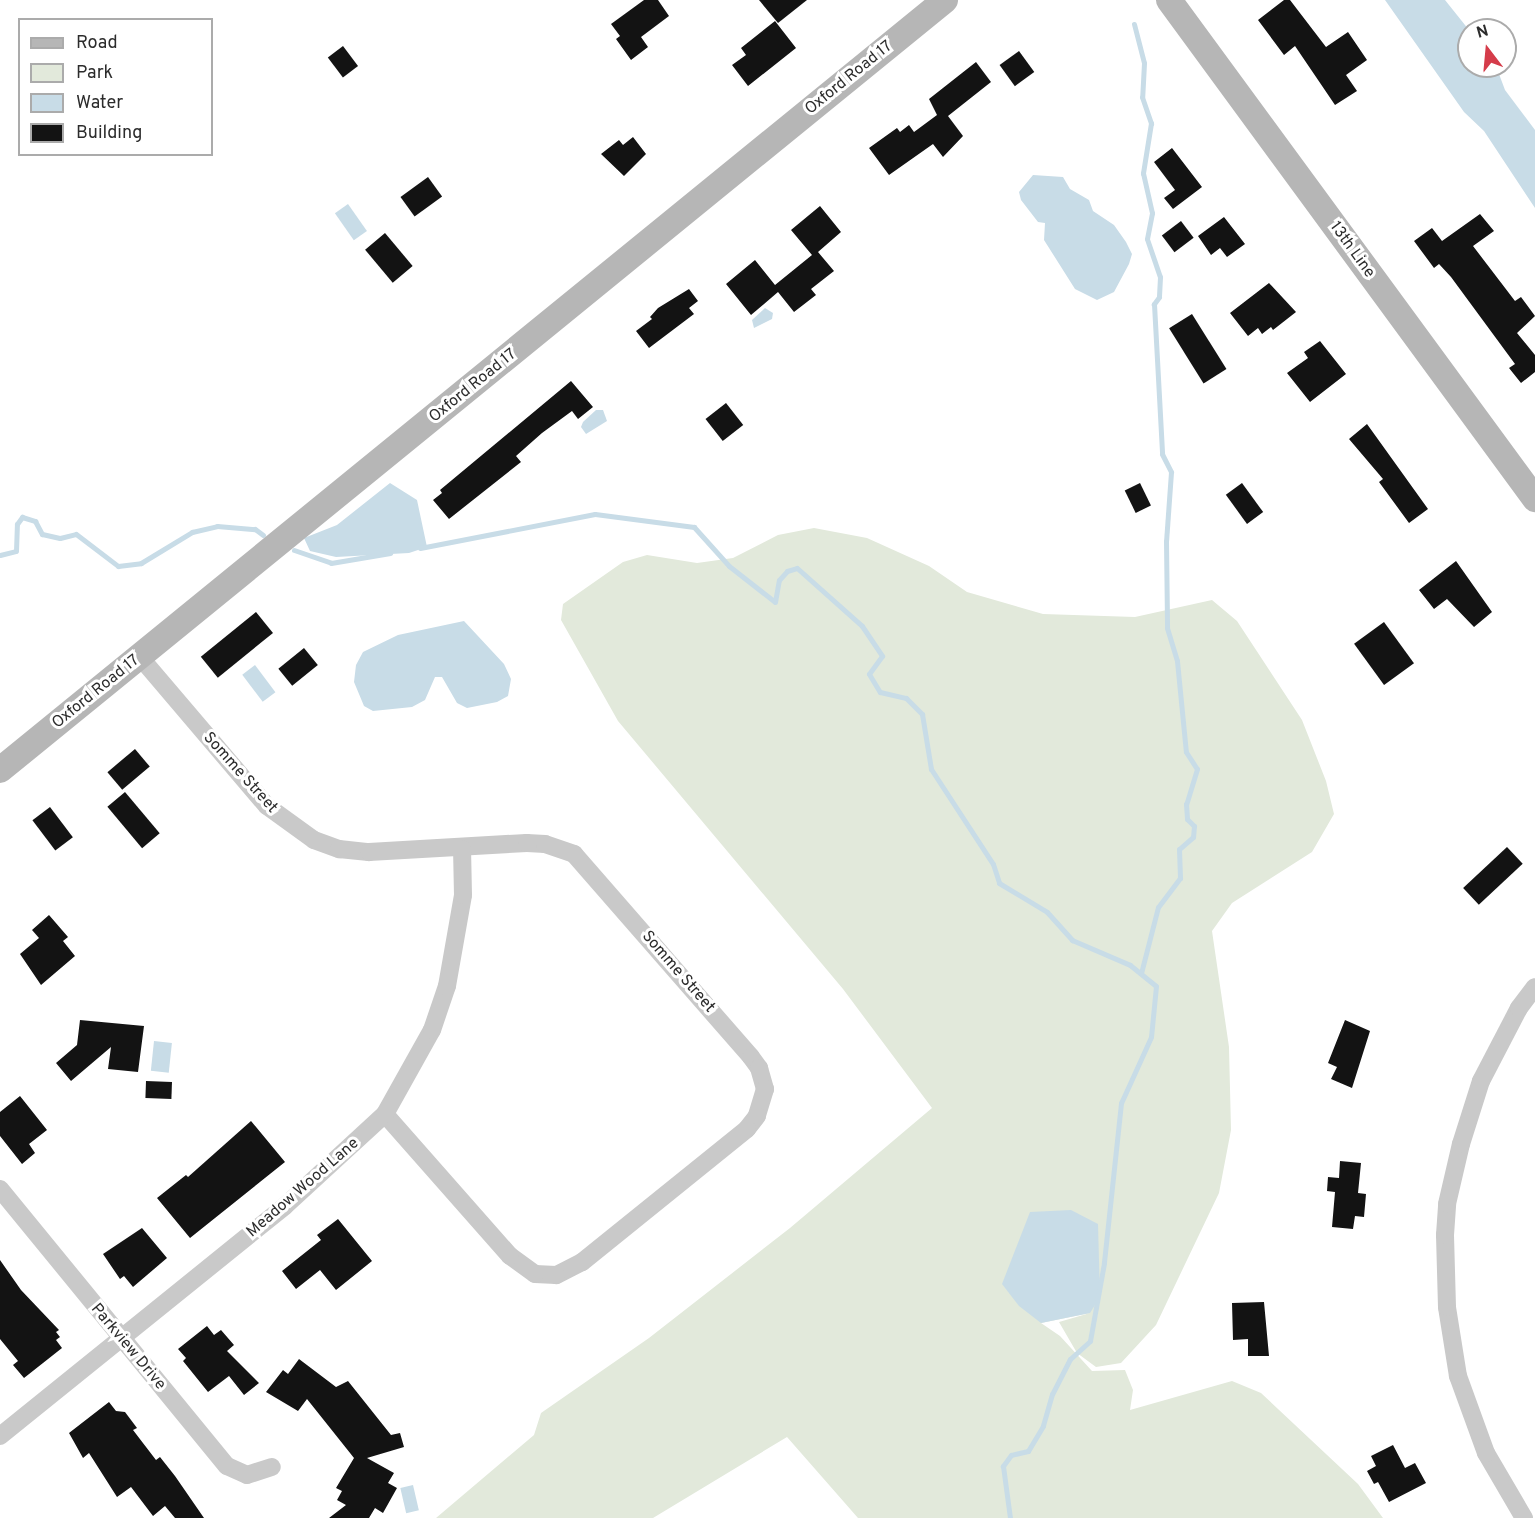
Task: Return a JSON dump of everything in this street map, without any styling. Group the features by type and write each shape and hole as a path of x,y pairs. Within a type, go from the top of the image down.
{"main road":[{"name":"Oxford Road 17","path":"0,770 945,0"},
{"name":"13th Line","path":"1170,0 1535,499"}],"street":[{"name":"Somme Street","path":"140,657 267,806 300,833 339,849 369,852 536,844 574,854 751,1057 763,1078 764,1097 747,1129 582,1262 556,1275 535,1274 510,1256 385,1113"},
{"name":"Meadow Wood Lane","path":"0,1436 285,1206 385,1113 432,1030 447,986 463,895 462,849"},
{"path":"1524,1518 1490,1461 1458,1376 1447,1307 1445,1236 1451,1184 1481,1081 1513,1018 1535,987"},
{"name":"Parkview Drive","path":"0,1189 227,1466 247,1475 272,1467"}],"green space":[{"path":"814,528 867,538 929,566 967,592 1043,614 1135,617 1212,600 1237,621 1302,720 1326,781 1334,814 1312,852 1232,903 1212,931 1229,1047 1231,1130 1219,1193 1156,1325 1121,1363 1096,1367 1077,1353 1059,1322 1090,1313 1041,1323 1060,1336 1092,1371 1125,1370 1133,1390 1130,1410 1232,1381 1261,1393 1358,1484 1383,1518 858,1518 787,1437 653,1518 436,1518 534,1435 541,1413 649,1338 790,1228 932,1108 843,989 618,721 561,620 563,604 623,562 647,555 697,563 733,558 778,535"}],"water":[{"path":"1385,0 1445,0 1459,18 1457,18 1457,78 1500,78 1505,90 1535,130 1535,208 1484,131 1464,112"},
{"path":"1033,175 1063,177 1070,189 1089,200 1093,211 1114,225 1126,242 1132,254 1114,292 1097,300 1075,289 1044,240 1045,223 1038,222 1021,200 1019,192"},
{"path":"348,204 367,231 354,240 335,213"},
{"path":"765,308 773,313 772,319 754,328 752,320"},
{"path":"596,410 603,410 607,421 586,434 581,427 583,422"},
{"path":"390,483 417,500 427,547 409,553 336,557 310,551 304,538 337,525"},
{"path":"464,621 504,664 511,679 508,696 497,702 467,708 457,703 442,677 435,677 425,700 412,707 373,711 364,706 354,682 356,665 363,652 398,635"},
{"path":"255,665 275,692 263,702 242,675"},
{"path":"154,1041 172,1043 169,1073 151,1071"},
{"path":"1071,1210 1098,1224 1100,1297 1090,1313 1041,1323 1019,1306 1002,1284 1030,1212"},
{"path":"413,1485 419,1510 406,1513 400,1488"}],"building":[{"path":"644,0 658,0 669,16 641,37 648,47 631,60 616,39 620,36 611,24"},
{"path":"759,0 807,0 778,23"},
{"path":"1284,0 1290,0 1326,47 1348,32 1367,60 1346,75 1357,91 1335,105 1295,46 1284,55 1258,20"},
{"path":"775,21 796,48 748,86 732,65 746,55 741,48"},
{"path":"343,46 358,66 343,77 328,57"},
{"path":"1019,51 1034,72 1015,86 1000,65"},
{"path":"976,62 991,82 948,116 963,136 943,157 933,144 889,175 869,148 897,128 900,132 909,125 914,132 937,115 929,99"},
{"path":"633,137 646,154 624,176 601,154 619,140 623,145"},
{"path":"1172,148 1202,187 1173,209 1164,198 1175,190 1154,162"},
{"path":"428,177 442,196 415,216 400,197"},
{"path":"820,206 841,232 818,252 834,271 811,289 816,295 794,312 778,292 751,315 726,284 755,260 775,285 812,255 791,230"},
{"path":"1480,214 1494,231 1473,246 1515,301 1521,297 1535,316 1517,333 1535,355 1535,372 1521,383 1509,368 1515,364 1451,277 1439,264 1434,268 1414,241 1432,228 1442,241"},
{"path":"1224,217 1245,244 1227,257 1220,248 1211,255 1198,236"},
{"path":"1181,221 1194,238 1174,252 1162,235"},
{"path":"385,233 413,266 393,283 365,250"},
{"path":"1269,283 1296,312 1273,330 1271,327 1262,334 1258,328 1248,336 1230,313"},
{"path":"689,289 698,301 689,308 694,314 649,348 636,331 652,319 650,317 658,308"},
{"path":"1192,314 1226,369 1204,383 1169,328"},
{"path":"1320,341 1346,374 1310,402 1287,373 1308,358 1304,352"},
{"path":"571,381 593,407 578,419 572,411 542,433 516,456 521,462 449,519 433,500 442,493 440,490"},
{"path":"726,403 743,425 723,441 706,419"},
{"path":"1367,424 1428,509 1409,523 1379,482 1383,479 1349,439"},
{"path":"1140,483 1151,505 1136,513 1125,490"},
{"path":"1242,483 1263,512 1247,524 1226,495"},
{"path":"1456,561 1492,612 1474,627 1447,599 1434,609 1419,590"},
{"path":"256,612 273,633 218,678 201,657"},
{"path":"1384,622 1414,663 1384,685 1354,644"},
{"path":"304,648 318,665 292,686 278,669"},
{"path":"135,749 150,767 122,790 107,772"},
{"path":"125,792 160,833 142,848 107,807"},
{"path":"50,807 73,837 55,851 32,820"},
{"path":"1507,847 1523,864 1479,905 1463,888"},
{"path":"49,915 68,937 63,941 75,956 41,985 20,954 39,938 32,930"},
{"path":"80,1020 144,1026 138,1072 108,1069 111,1047 71,1081 56,1063 77,1045"},
{"path":"1345,1020 1370,1031 1352,1088 1331,1079 1337,1067 1328,1063"},
{"path":"146,1081 172,1082 171,1099 145,1098"},
{"path":"20,1096 47,1130 29,1144 35,1153 22,1164 0,1136 0,1112"},
{"path":"251,1121 285,1162 190,1238 157,1198 186,1175 188,1177"},
{"path":"1340,1161 1361,1163 1358,1193 1366,1194 1364,1217 1355,1216 1353,1229 1332,1227 1335,1192 1327,1191 1328,1177 1339,1178"},
{"path":"338,1219 372,1261 336,1290 320,1270 296,1289 282,1271 321,1240 317,1235"},
{"path":"142,1228 167,1258 133,1287 124,1276 120,1279 103,1254"},
{"path":"0,1260 21,1290 59,1330 56,1332 60,1337 56,1340 62,1348 24,1378 13,1365 18,1361 0,1339"},
{"path":"1264,1302 1269,1356 1248,1356 1248,1339 1233,1340 1232,1303"},
{"path":"207,1326 214,1335 221,1330 234,1345 227,1351 259,1383 244,1395 229,1376 208,1392 183,1361 186,1358 178,1349"},
{"path":"299,1359 336,1387 348,1381 391,1435 400,1433 404,1447 367,1458 394,1473 388,1483 397,1488 383,1513 375,1508 369,1518 329,1518 346,1505 337,1500 342,1491 336,1488 354,1458 307,1399 298,1411 266,1392 283,1370 288,1374"},
{"path":"109,1402 116,1411 125,1412 137,1428 133,1430 156,1460 160,1457 204,1518 175,1518 165,1506 153,1516 131,1487 117,1497 89,1453 83,1458 69,1433"},
{"path":"1393,1445 1405,1468 1415,1463 1426,1483 1389,1502 1378,1482 1374,1484 1367,1471 1376,1466 1371,1456"}],"waterway":[{"path":"1134,24 1144,63 1142,97 1151,123 1143,173 1152,213 1147,239 1160,277 1159,297 1154,304 1162,454 1171,472 1166,541 1167,628 1177,661 1186,752 1197,769 1186,804 1187,819 1194,826 1193,837 1179,849 1180,878 1158,907 1141,973"},
{"path":"420,548 595,514 694,527 729,566 775,602 779,580 787,571 797,568 862,626 882,656 869,674 880,692 906,698 922,714 931,769 993,864 999,883 1047,912 1072,940 1130,965 1156,986 1151,1037 1121,1103 1104,1263 1090,1341 1070,1359 1052,1394 1043,1426 1028,1451 1011,1455 1003,1466 1010,1518"},
{"path":"0,555 16,551 17,524 22,517 35,521 42,534 60,538 76,534 118,566 141,563 192,532 217,526 255,529 263,535"},
{"path":"294,550 331,563 390,553"}]}
